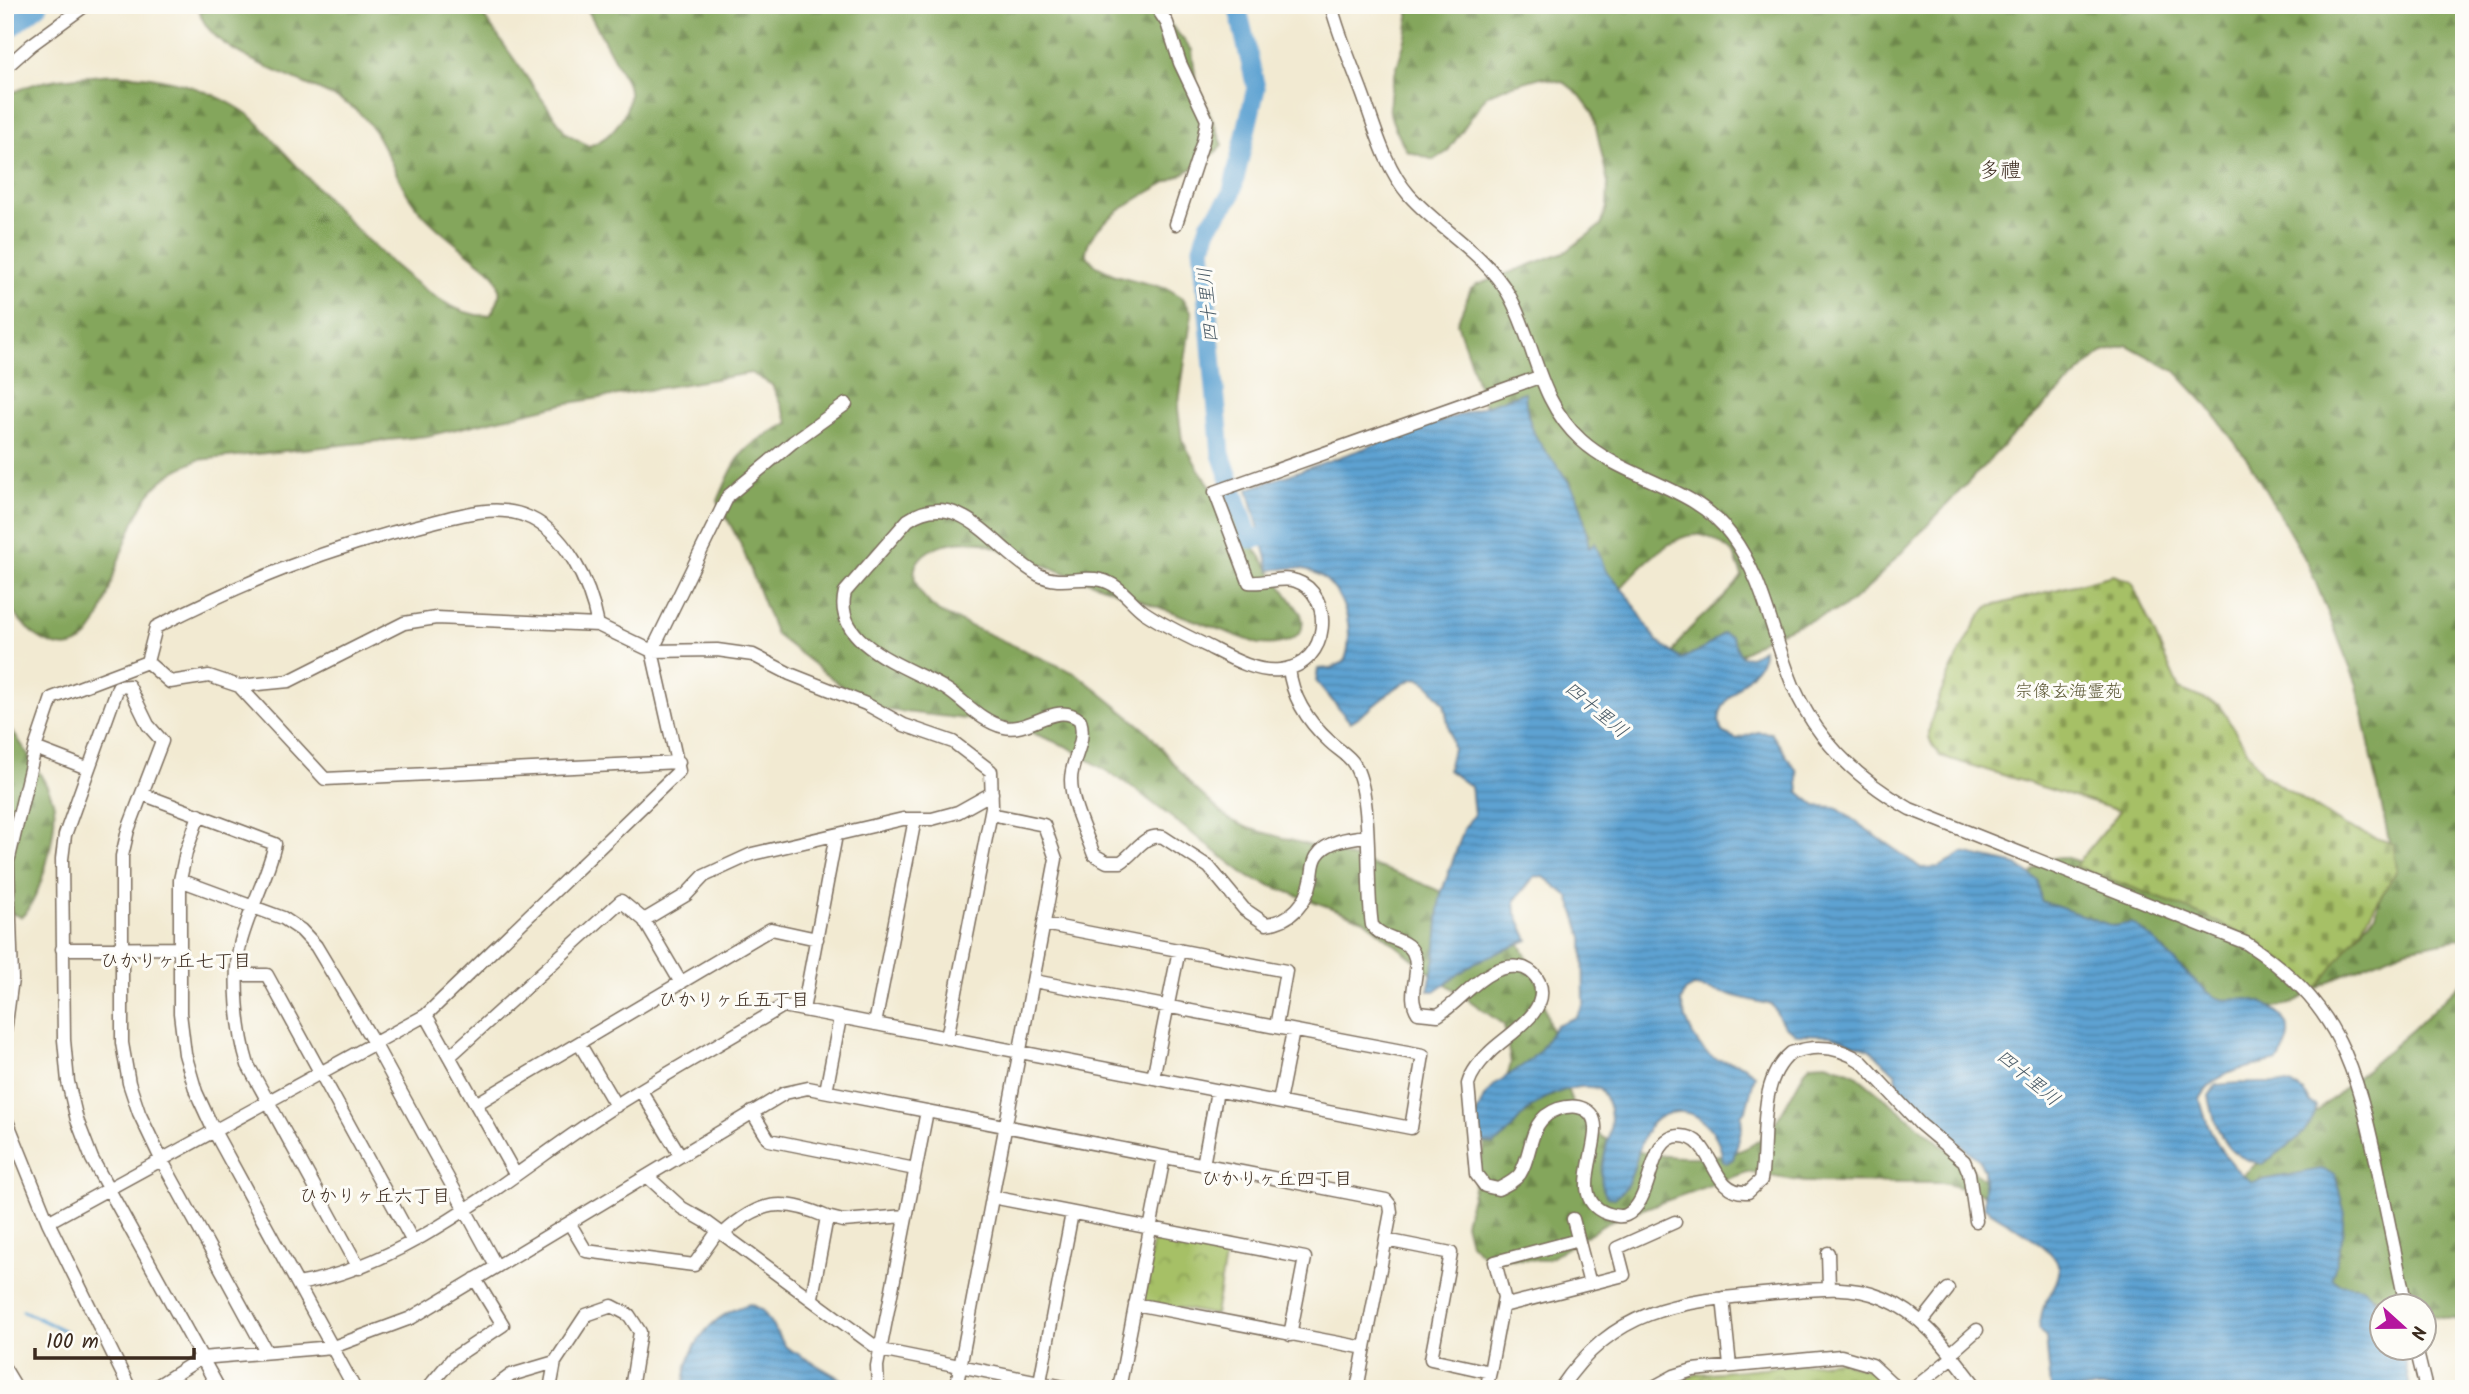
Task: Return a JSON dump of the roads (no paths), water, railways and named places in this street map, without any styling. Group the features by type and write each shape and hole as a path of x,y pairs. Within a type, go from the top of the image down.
{"street":[{"path":"5,68 31,44 86,5"},
{"path":"1155,5 1167,23 1180,63 1207,120 1203,141 1176,224"},
{"path":"1331,5 1392,171 1424,211 1494,272 1517,313 1539,377 1559,416 1595,452 1628,472 1692,500 1729,532 1750,564 1788,673 1808,714 1829,747 1855,773 1910,809 2246,943 2306,990 2337,1036 2361,1091 2403,1292"},
{"path":"1366,836 1338,841 1325,848 1317,855 1301,905 1287,918 1266,923 1244,909 1209,867 1163,837 1155,835 1146,838 1121,862 1100,860 1094,855 1072,787 1072,769 1082,736 1080,720 1059,713 1017,727 992,723 946,689 875,653 852,627 842,603 851,583 898,528 918,513 946,510 978,526 1016,561 1042,576 1057,581 1101,580 1122,591 1146,613 1230,657 1265,670 1289,668 1311,657 1318,648 1324,626 1317,603 1310,591 1297,581 1249,582 1215,492 1539,377"},
{"path":"48,1222 426,1015 679,771 652,651 728,496 793,442 846,404"},
{"path":"147,662 156,627 212,599 318,554 366,538 467,513 498,511 522,514 542,525 556,539 588,585 598,625"},
{"path":"147,662 170,682 209,676 239,686 289,681 404,624 436,618 598,625 652,651 729,651 753,655 790,674 866,704 904,725 963,748 990,771 991,814 947,1038"},
{"path":"5,1031 12,979 8,862 36,748 52,698 147,662"},
{"path":"1289,668 1291,688 1300,707 1321,734 1353,762 1367,821 1372,925 1377,933 1403,943 1414,955 1416,979 1412,993 1418,1013 1438,1015 1491,972 1503,968 1531,971 1540,983 1541,997 1531,1015 1489,1052 1471,1074 1468,1084 1476,1174 1485,1186 1498,1189 1517,1178 1535,1128 1550,1112 1576,1106 1588,1112 1594,1123 1587,1187 1590,1198 1601,1211 1620,1216 1633,1210 1642,1197 1659,1149 1671,1137 1679,1136 1696,1141 1703,1147 1713,1170 1726,1186 1748,1192 1761,1180 1763,1129 1780,1067 1791,1053 1825,1048 1853,1055 1863,1062 1920,1125 1964,1161 1969,1173 1976,1221"},
{"path":"219,1389 92,1159 68,1082 64,1041 62,949 62,859 65,835 118,687 129,686 148,725 162,741 122,856 122,1042 129,1083 139,1113 162,1160 266,1351"},
{"path":"239,686 325,779 679,762"},
{"path":"36,748 87,768"},
{"path":"142,793 275,844 240,943 241,1043 248,1065 359,1268"},
{"path":"644,920 686,895 704,876 752,854 903,819 932,819 958,813 992,793"},
{"path":"956,1389 1056,859 1044,825 991,814"},
{"path":"199,815 180,880 180,1013 185,1054 196,1093 214,1131 355,1389"},
{"path":"875,1024 915,819"},
{"path":"803,1010 836,835"},
{"path":"180,880 283,918 316,946 374,1043 496,1266"},
{"path":"450,1056 621,901 644,920 681,983"},
{"path":"1044,924 1286,971 1276,1027"},
{"path":"476,1104 771,929 817,939"},
{"path":"62,949 180,947"},
{"path":"1153,1078 1179,950"},
{"path":"239,975 267,975 412,1240"},
{"path":"298,1284 330,1278 359,1268 412,1240 464,1209 616,1106 783,1006 1411,1128 1423,1055 1034,981"},
{"path":"426,1015 515,1174"},
{"path":"826,1091 840,1018"},
{"path":"1279,1102 1293,1031"},
{"path":"579,1043 616,1106"},
{"path":"152,1389 201,1358 333,1347 411,1318 752,1112 796,1089 826,1091 1386,1200 1390,1205 1386,1240 1357,1389"},
{"path":"642,1091 680,1155"},
{"path":"1203,1165 1217,1091"},
{"path":"878,1389 877,1366 927,1111"},
{"path":"752,1112 769,1140 915,1169"},
{"path":"5,1116 48,1222 130,1389"},
{"path":"1119,1389 1164,1157"},
{"path":"648,1177 682,1208 812,1297 880,1350 1039,1385 1074,1389"},
{"path":"992,1198 1305,1258 1290,1335"},
{"path":"570,1224 586,1251 694,1265 720,1233 760,1207 795,1205 843,1221 905,1216"},
{"path":"1039,1385 1072,1213"},
{"path":"812,1297 827,1217"},
{"path":"1573,1219 1590,1284"},
{"path":"1503,1306 1624,1275 1617,1248 1675,1222"},
{"path":"1386,1240 1451,1253 1431,1359 1490,1372"},
{"path":"1486,1389 1504,1297 1495,1262 1578,1240"},
{"path":"1828,1253 1829,1288"},
{"path":"426,1389 452,1359 503,1325 475,1279"},
{"path":"1560,1389 1587,1353 1608,1334 1630,1320 1679,1303 1829,1288 1867,1292 1884,1298 1923,1322 1978,1389"},
{"path":"1923,1322 1948,1289"},
{"path":"1723,1298 1730,1366"},
{"path":"1135,1304 1365,1348"},
{"path":"550,1389 555,1362 586,1315 612,1306 629,1315 640,1332 631,1389"},
{"path":"1913,1389 1977,1331"},
{"path":"1650,1389 1693,1370 1841,1356 1872,1365 1898,1389"},
{"path":"492,1389 512,1376 555,1362"},
{"path":"2419,1362 2426,1389"},
{"path":"5,1369 17,1389"}],"water":[{"path":"1525,392 1527,410 1536,437 1579,500 1589,548 1595,542 1605,569 1628,596 1657,641 1681,659 1703,649 1723,633 1731,636 1741,656 1750,657 1763,649 1756,669 1722,708 1719,720 1722,732 1737,739 1758,732 1771,733 1797,771 1799,792 1816,806 1835,807 1921,868 1940,867 1963,853 2017,865 2038,881 2041,901 2113,926 2132,923 2212,995 2225,1000 2255,1000 2267,1005 2284,1019 2289,1035 2278,1061 2233,1071 2207,1089 2200,1099 2207,1123 2218,1146 2233,1166 2252,1182 2321,1169 2335,1174 2344,1210 2342,1239 2332,1278 2340,1284 2362,1287 2368,1292 2368,1362 2405,1362 2410,1389 2051,1389 2046,1338 2039,1330 2045,1303 2059,1273 2058,1264 2051,1254 2042,1245 1984,1207 1984,1169 1977,1158 1916,1108 1900,1090 1895,1073 1871,1050 1831,1035 1797,1034 1784,1026 1772,1005 1694,986 1685,991 1681,1002 1690,1028 1705,1052 1720,1060 1743,1066 1755,1075 1746,1110 1741,1115 1742,1128 1733,1159 1727,1163 1723,1162 1715,1135 1698,1118 1680,1112 1663,1115 1644,1135 1624,1190 1614,1198 1607,1197 1601,1172 1611,1116 1608,1102 1599,1089 1591,1087 1564,1090 1546,1098 1527,1111 1499,1142 1493,1145 1482,1142 1473,1123 1484,1097 1494,1085 1540,1050 1556,1025 1577,1017 1584,1004 1583,938 1569,897 1544,877 1535,876 1515,900 1516,913 1528,940 1476,962 1435,991 1428,991 1435,958 1440,897 1464,829 1474,814 1471,787 1448,770 1453,748 1444,703 1428,684 1418,678 1400,685 1350,722 1316,681 1318,669 1332,668 1344,662 1348,650 1348,623 1339,596 1331,585 1308,570 1270,570 1248,489"},
{"path":"2216,1085 2290,1085 2298,1088 2310,1103 2316,1106 2304,1132 2288,1147 2262,1164 2249,1161 2230,1149 2215,1120 2209,1096"},
{"path":"750,1304 763,1311 786,1347 858,1389 757,1389 750,1384 731,1389 684,1389 689,1360 702,1335 723,1316"}],"waterway":[{"path":"5,32 39,5"},
{"name":"四十里川","path":"1237,5 1256,88 1231,196 1209,225 1202,247 1221,454 1250,539 1285,534"},
{"path":"23,1311 65,1331"}],"district":[{"name":"多禮","path":"2000,170"},
{"name":"ひかりヶ丘七丁目","path":"176,960"},
{"name":"ひかりヶ丘五丁目","path":"734,999"},
{"name":"ひかりヶ丘四丁目","path":"1277,1178"},
{"name":"ひかりヶ丘六丁目","path":"375,1195"}],"park label":[{"name":"宗像玄海霊苑","path":"2069,691"}]}
